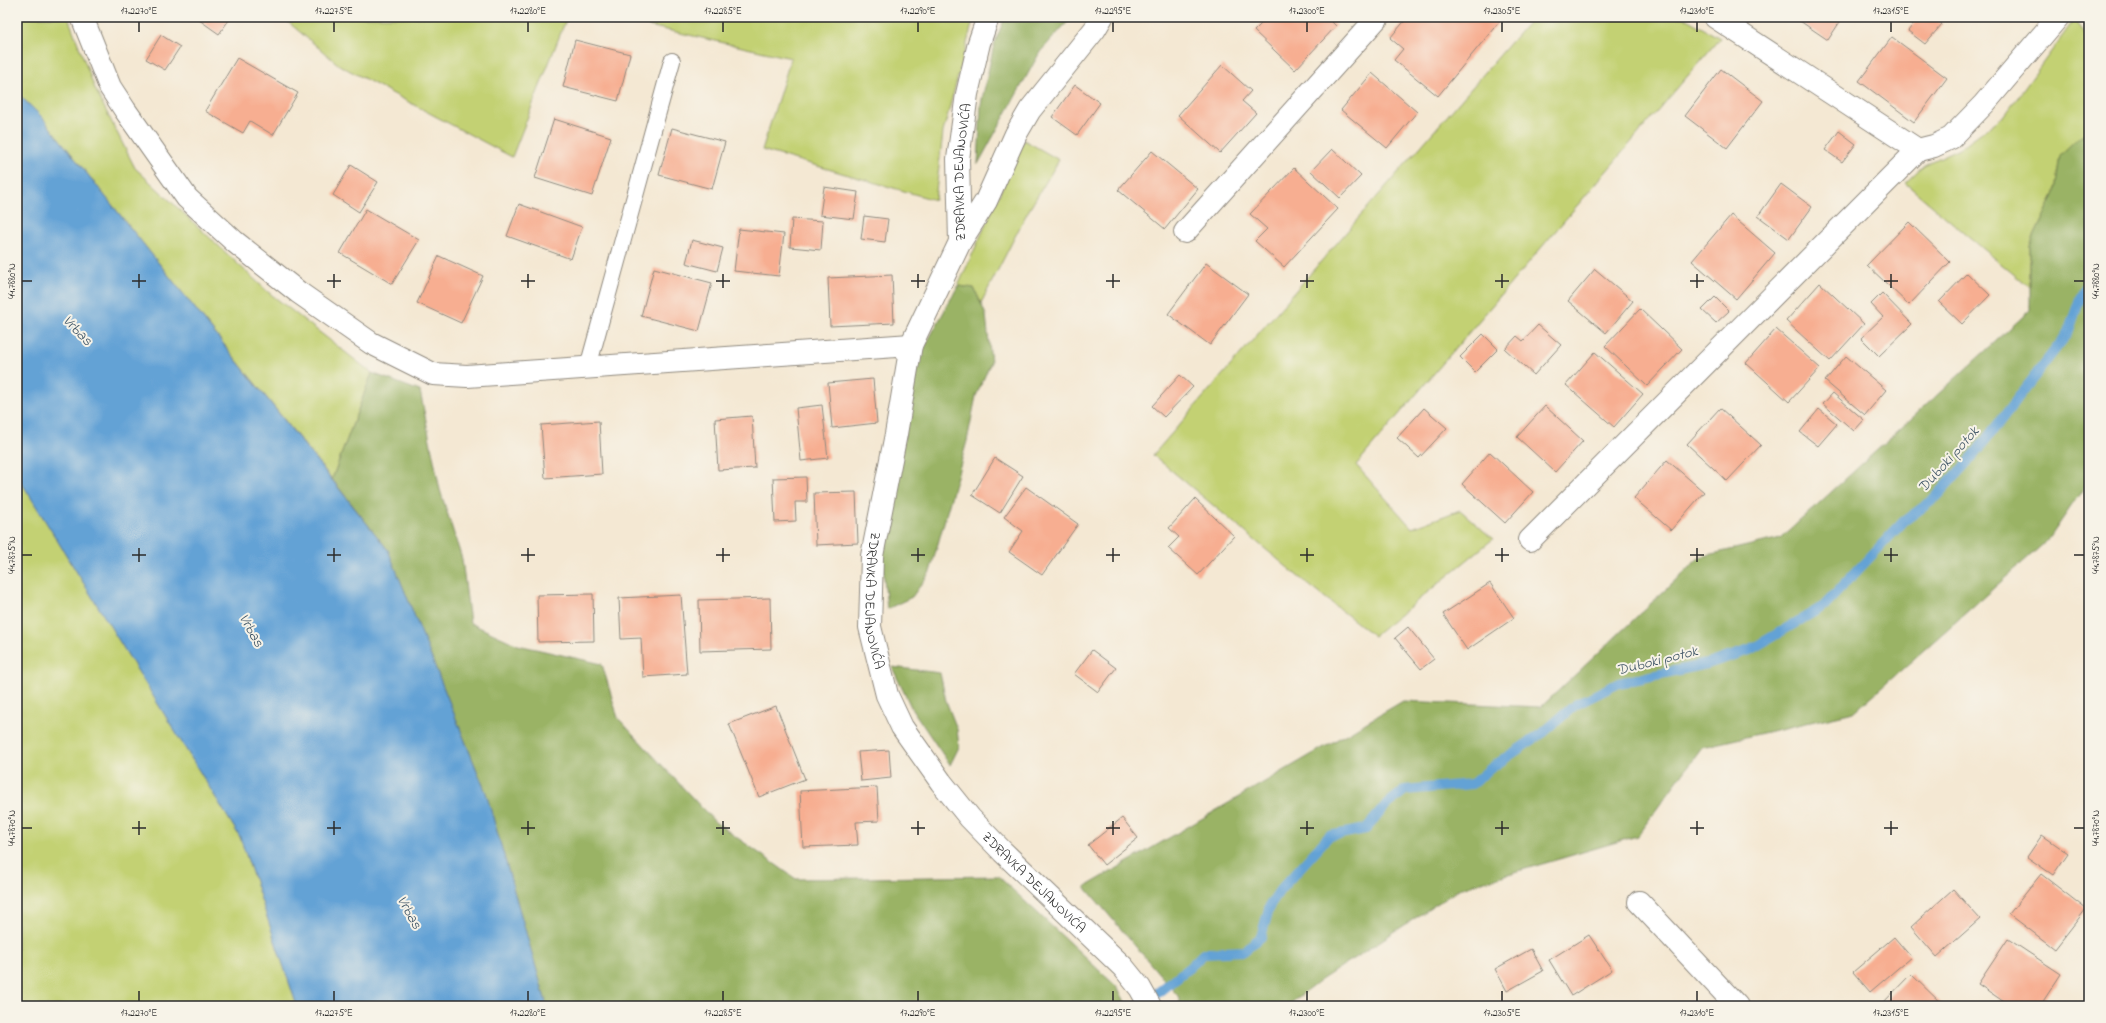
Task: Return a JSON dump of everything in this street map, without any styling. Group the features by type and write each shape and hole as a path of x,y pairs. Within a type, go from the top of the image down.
{"street":[{"path":"82,17 110,87 187,198 241,247 298,292 371,342 433,374 466,376 911,345"},
{"name":"ZDRAVKA DEJANOVIĆA","path":"988,17 979,43 966,94 958,159 960,242 911,345 896,434 872,556 870,627 887,695 902,728 941,782 970,818 1003,852 1123,967 1145,997"},
{"path":"960,242 986,201 1016,134 1030,110 1095,29 1102,17"},
{"path":"1185,232 1378,17"},
{"path":"1715,17 1918,150"},
{"path":"1530,540 1918,150 1934,146 1951,138 1984,104 2058,17"},
{"path":"1639,902 1736,1006"}],"lane":[{"path":"588,367 672,61"}],"green space":[{"path":"17,17 68,17 95,89 135,168 268,292 372,373 332,479 41,116 17,93"},
{"path":"291,17 567,17 512,157 339,65 288,22"},
{"path":"609,17 974,17 943,132 935,200 762,150 791,58"},
{"path":"1005,17 1072,17 1040,52 978,164 981,104 994,45"},
{"path":"1533,17 1683,17 1720,38 1356,465 1412,528 1460,510 1493,539 1374,636 1300,578 1153,455"},
{"path":"2074,20 2089,40 2089,132 2080,136 2060,156 2055,193 2030,245 2030,288 1905,183 1924,165 1960,148 2005,115"},
{"path":"2089,132 2089,480 2049,539 1854,712 1702,747 1637,836 1461,888 1321,980 1287,1006 1181,1006 1178,996 1085,887 1403,701 1541,707 1700,557 1781,538 2030,310 2030,245 2055,193 2060,155 2080,136"},
{"path":"1024,140 1059,160 1026,215 981,303 974,288 958,286"},
{"path":"958,286 974,288 986,315 991,362 976,396 967,441 930,572 912,597 887,609 882,557 919,357"},
{"path":"372,373 420,391 440,490 462,559 470,623 518,645 602,664 618,718 715,822 796,879 998,876 1118,988 1127,1006 547,1006 486,793 388,550 332,479"},
{"path":"17,475 240,837 297,1006 17,1006"},
{"path":"892,667 940,673 946,701 957,729 959,747 950,765 912,709"}],"water":[{"name":"Vrbas","path":"17,93 41,116 388,550 486,793 547,1006 297,1006 240,837 17,475"}],"building":[{"path":"195,17 231,17 219,34"},
{"path":"1268,17 1327,17 1336,26 1295,70 1254,31"},
{"path":"1408,17 1503,17 1438,96 1394,60 1403,49 1390,38"},
{"path":"1798,17 1843,17 1828,40 1797,19"},
{"path":"1919,17 1933,17 1942,24 1925,44 1908,31"},
{"path":"161,35 180,47 165,70 146,59"},
{"path":"1892,37 1947,78 1914,122 1859,81"},
{"path":"575,40 630,54 618,101 563,87"},
{"path":"237,58 298,93 273,135 250,121 243,133 205,111"},
{"path":"1222,65 1251,91 1242,101 1256,113 1220,153 1178,115"},
{"path":"1721,69 1763,101 1727,148 1685,116"},
{"path":"1372,73 1417,112 1387,148 1341,110"},
{"path":"1075,85 1100,103 1077,135 1052,117"},
{"path":"554,119 611,137 592,196 535,178"},
{"path":"672,128 725,142 712,189 659,175"},
{"path":"1839,131 1856,144 1842,162 1825,150"},
{"path":"1332,149 1361,176 1340,198 1311,171"},
{"path":"1152,151 1198,189 1165,229 1118,190"},
{"path":"351,165 378,182 359,212 333,195"},
{"path":"1294,168 1338,209 1284,267 1255,241 1267,229 1250,214"},
{"path":"1781,184 1812,207 1789,239 1758,216"},
{"path":"824,187 858,192 854,219 820,215"},
{"path":"519,204 582,227 571,259 507,236"},
{"path":"366,209 419,240 392,284 340,253"},
{"path":"1731,215 1775,253 1736,299 1692,261"},
{"path":"864,216 888,219 885,242 861,239"},
{"path":"792,219 823,221 821,250 790,247"},
{"path":"1909,222 1950,262 1909,305 1867,265"},
{"path":"739,229 784,234 779,276 734,271"},
{"path":"692,240 723,248 717,271 686,263"},
{"path":"439,256 483,276 461,323 417,303"},
{"path":"1206,263 1248,294 1210,345 1168,314"},
{"path":"654,268 712,283 699,331 641,316"},
{"path":"1595,269 1633,301 1606,333 1568,301"},
{"path":"1967,273 1990,295 1962,324 1939,302"},
{"path":"892,275 894,323 830,326 828,278"},
{"path":"1820,283 1864,324 1830,361 1786,321"},
{"path":"1882,293 1912,324 1879,356 1861,338 1883,317 1871,304"},
{"path":"1715,297 1729,311 1716,323 1702,310"},
{"path":"1640,309 1682,349 1647,386 1605,346"},
{"path":"1538,325 1561,345 1534,375 1505,349 1517,336 1523,341"},
{"path":"1776,329 1820,368 1789,402 1746,363"},
{"path":"1483,334 1498,349 1475,372 1460,357"},
{"path":"1595,352 1643,394 1614,427 1566,385"},
{"path":"1846,356 1886,390 1865,415 1825,381"},
{"path":"1180,375 1193,387 1164,417 1152,406"},
{"path":"873,379 877,423 832,428 828,383"},
{"path":"1833,393 1864,420 1854,431 1823,404"},
{"path":"822,405 828,458 801,461 796,408"},
{"path":"1545,406 1583,441 1555,472 1517,437"},
{"path":"1424,408 1447,428 1419,458 1397,438"},
{"path":"1720,408 1761,445 1727,481 1687,444"},
{"path":"1819,409 1837,424 1818,446 1800,432"},
{"path":"752,416 755,468 718,470 715,419"},
{"path":"599,421 602,474 545,478 541,425"},
{"path":"1490,452 1533,492 1505,523 1462,484"},
{"path":"995,458 1023,476 1000,513 972,495"},
{"path":"1667,460 1704,492 1671,530 1634,498"},
{"path":"806,477 807,502 795,502 796,521 775,522 773,478"},
{"path":"1026,487 1078,524 1042,575 1009,552 1023,531 1004,517"},
{"path":"856,492 858,543 816,545 814,493"},
{"path":"1195,499 1234,536 1198,575 1168,548 1179,537 1169,528"},
{"path":"1490,583 1514,618 1467,650 1443,614"},
{"path":"593,594 594,641 538,642 537,595"},
{"path":"681,595 687,674 643,677 641,638 621,639 619,598"},
{"path":"770,598 771,649 700,651 699,600"},
{"path":"1408,627 1434,659 1421,669 1395,638"},
{"path":"1092,650 1116,668 1098,692 1074,674"},
{"path":"776,706 805,779 759,797 729,724"},
{"path":"889,750 891,778 861,781 858,752"},
{"path":"877,787 879,821 856,822 858,845 803,847 800,791"},
{"path":"1122,818 1138,838 1104,865 1088,845"},
{"path":"2042,835 2068,853 2053,875 2027,857"},
{"path":"2041,874 2086,909 2055,949 2009,914"},
{"path":"1953,889 1980,919 1937,957 1911,927"},
{"path":"1589,935 1612,970 1571,996 1549,960"},
{"path":"1894,937 1911,957 1870,992 1853,972"},
{"path":"2008,939 2061,974 2040,1006 2010,1006 1978,984"},
{"path":"1531,949 1543,971 1507,991 1495,969"},
{"path":"1911,974 1944,1006 1880,1006"}],"waterway":[{"name":"Duboki potok","path":"1146,1002 1190,967 1204,953 1244,951 1261,937 1270,905 1280,890 1329,836 1366,829 1386,805 1405,790 1472,784 1491,768 1544,732 1575,705 1619,683 1707,664 1750,650 1824,606 1904,521 1933,500 1974,455 2068,333 2082,293 2089,282"}]}
